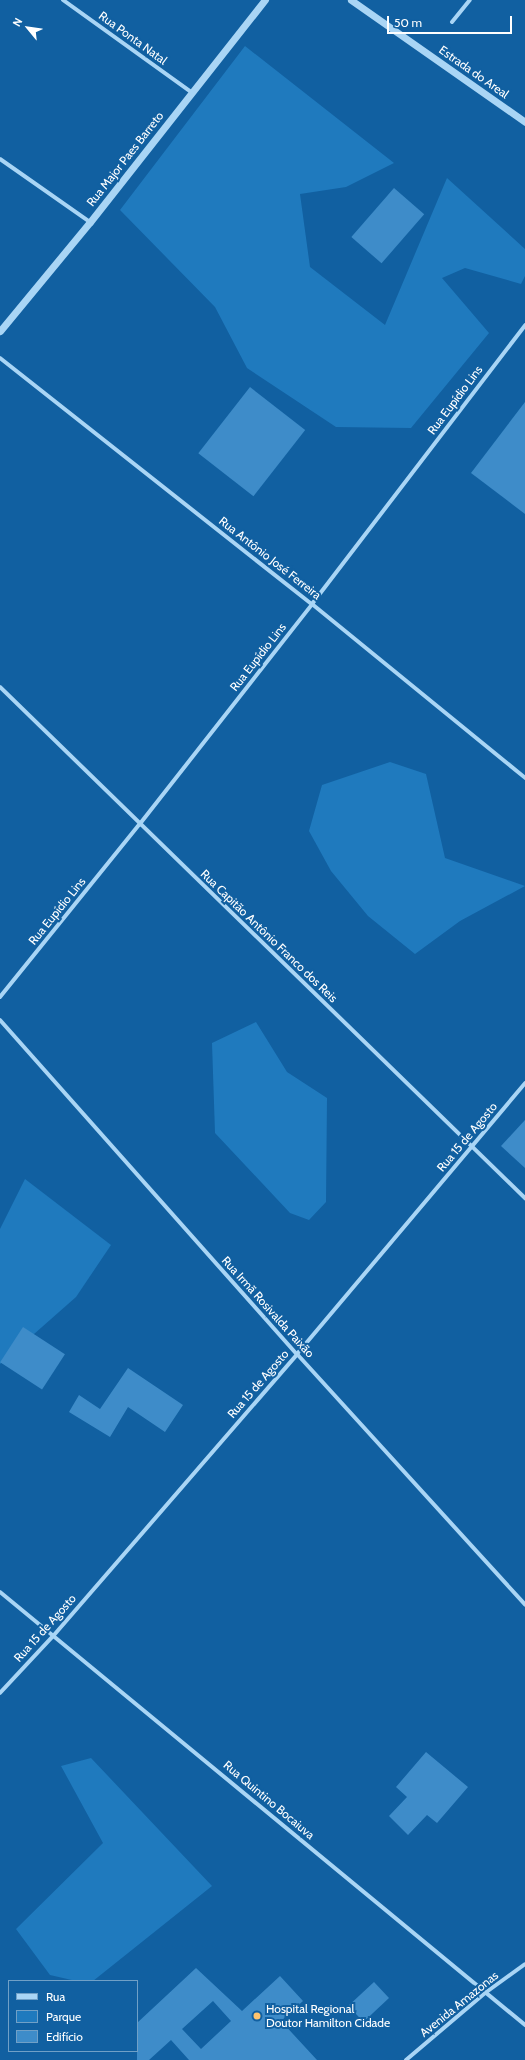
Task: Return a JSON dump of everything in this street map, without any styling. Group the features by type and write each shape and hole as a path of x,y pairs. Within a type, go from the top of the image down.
{"street":[{"name":"Rua Ponta Natal","path":"63,0 191,92"},
{"name":"Rua Major Paes Barreto","path":"0,331 90,222 265,0"},
{"name":"Estrada do Areal","path":"351,0 525,122"},
{"path":"452,22 470,0"},
{"path":"0,159 90,222"},
{"name":"Rua Eupídio Lins","path":"0,997 139,825 312,604 525,325"},
{"name":"Rua Antônio José Ferreira","path":"0,358 312,604 525,778"},
{"name":"Rua Capitão Antônio Franco dos Reis","path":"0,687 139,825 525,1198"},
{"name":"Rua Irmã Rosivalda Paixão","path":"0,1020 297,1354 525,1605"},
{"name":"Rua 15 de Agosto","path":"0,1693 54,1635 297,1354 525,1083"},
{"name":"Rua Quintino Bocaiuva","path":"0,1592 525,2025"},
{"name":"Avenida Amazonas","path":"406,2060 485,1993 525,1964"}],"green space":[{"path":"245,46 394,163 346,187 300,194 310,267 385,325 447,178 525,249 525,276 521,284 465,268 442,278 489,333 411,428 336,427 247,368 215,307 120,210"},
{"path":"390,762 426,774 445,858 525,886 460,921 415,954 368,916 331,871 309,831 322,785"},
{"path":"256,1022 287,1072 327,1098 326,1202 309,1220 290,1213 215,1133 212,1043"},
{"path":"25,1179 111,1245 76,1297 0,1364 0,1229"},
{"path":"91,1758 212,1886 94,1980 72,1980 50,1975 16,1929 103,1843 61,1766"}],"building":[{"path":"394,188 424,214 382,263 351,237"},
{"path":"250,387 305,430 253,496 198,453"},
{"path":"525,402 525,514 471,473"},
{"path":"525,1120 525,1168 501,1146"},
{"path":"23,1327 65,1354 42,1389 0,1362"},
{"path":"128,1368 183,1405 165,1432 128,1407 110,1437 69,1412 79,1395 100,1409"},
{"path":"426,1752 468,1787 437,1823 427,1815 408,1835 389,1816 407,1797 396,1787"},
{"name":"Hospital Regional Doutor Hamilton Cidade","path":"196,1968 242,2011 280,1976 303,2001 281,2021 317,2060 189,2060 171,2040 149,2060 137,2060 138,2022","holes":["213,2001 231,2021 201,2049 182,2029"]},
{"path":"374,1982 389,1998 363,2022 348,2006"}],"place":[{"name":"Hospital Regional Doutor Hamilton Cidade","path":"257,2016"}]}
